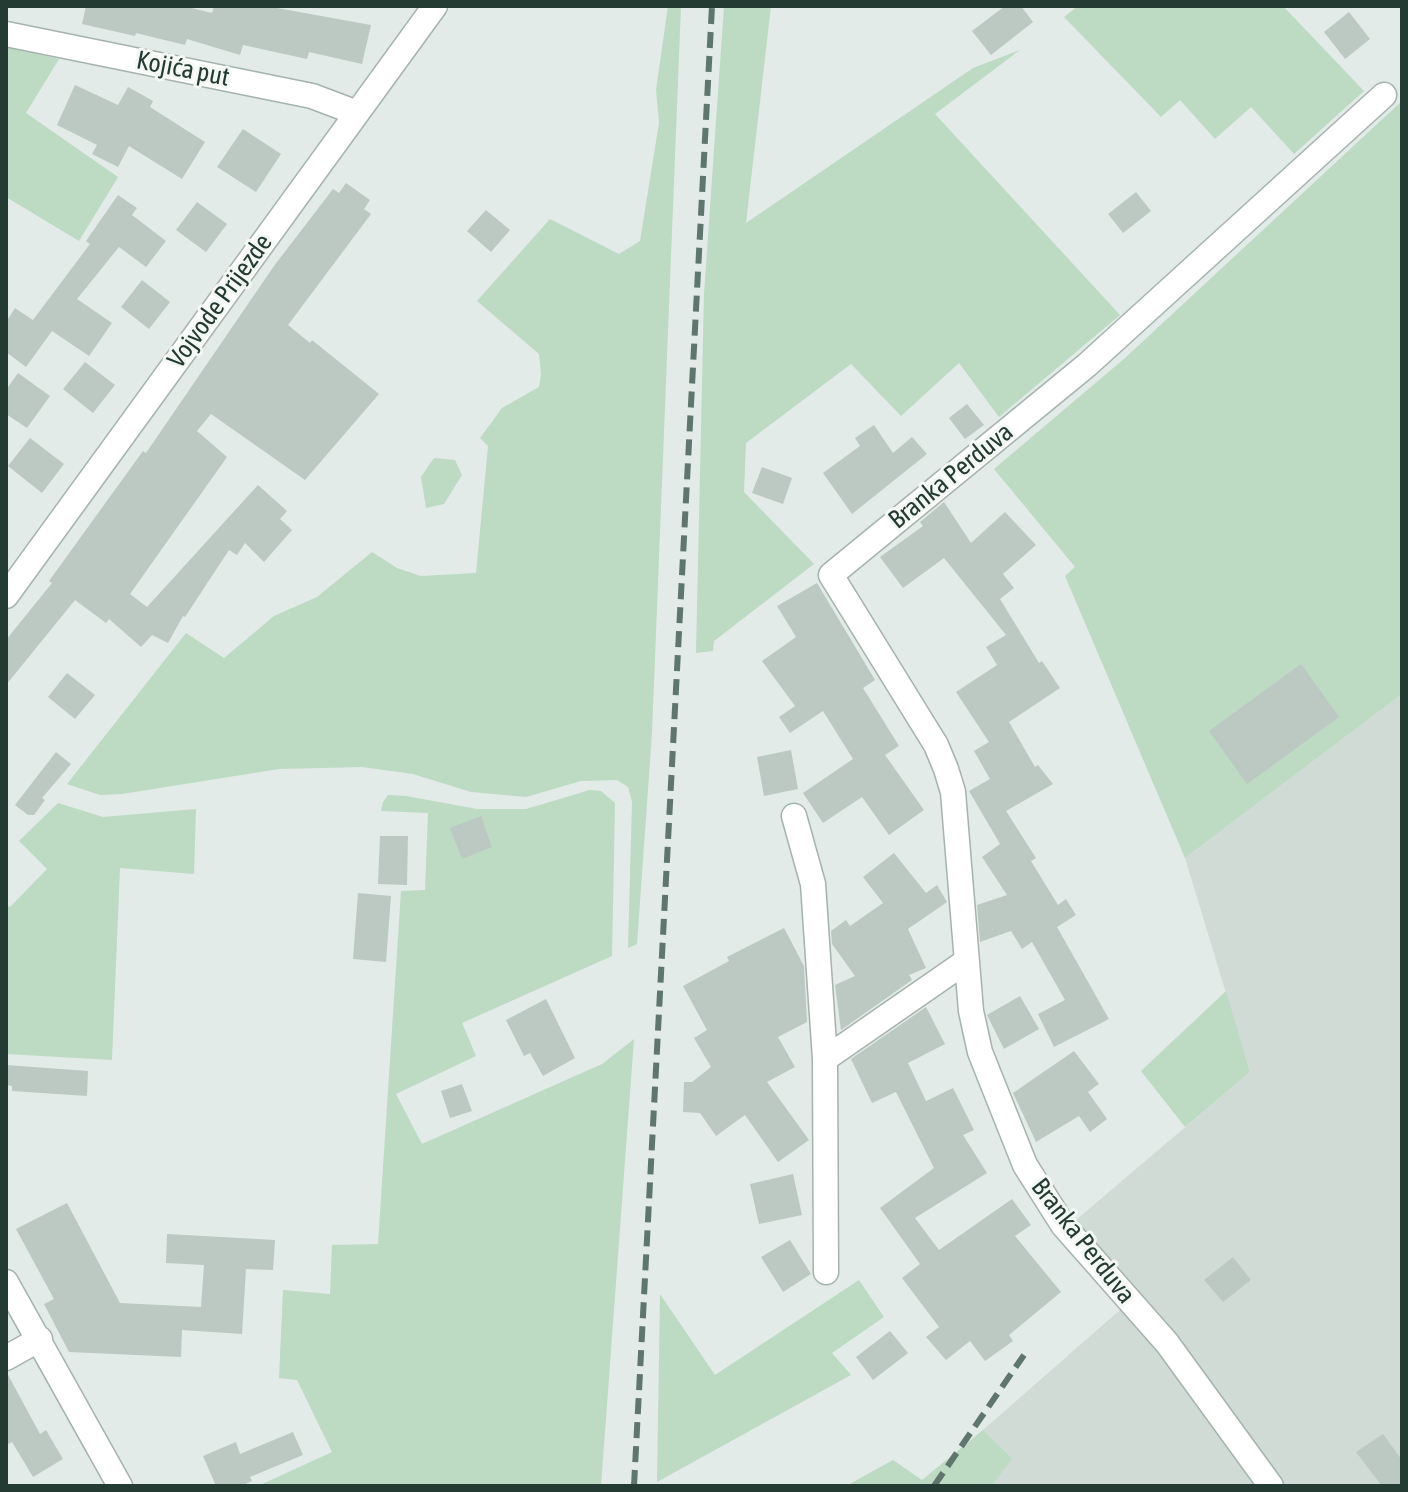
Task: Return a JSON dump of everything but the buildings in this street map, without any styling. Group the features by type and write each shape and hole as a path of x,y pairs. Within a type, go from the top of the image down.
{"street":[{"name":"Vojvode Prijezde","path":"6,596 435,6"},
{"name":"Kojića put","path":"6,34 312,96 357,113"},
{"name":"Branka Perduva","path":"1271,1486 1167,1343 1063,1225 1025,1165 980,1052 965,962 953,792 946,769 936,745 831,575 1087,365 1384,95"},
{"path":"794,816 813,884 825,1059 826,1272"},
{"path":"825,1059 965,962"},
{"path":"6,1282 120,1486"},
{"path":"6,1358 40,1339"}],"shaded area":[{"path":"1402,694 1402,1486 992,1486 1011,1457 983,1430 1137,1295 1076,1220 1250,1072 1185,858"}],"green space":[{"path":"668,6 681,6 652,733 637,944 628,948 632,802 628,787 617,780 581,781 526,797 471,792 413,774 362,767 279,769 122,794 100,795 67,784 186,633 224,658 274,616 317,597 372,552 397,568 421,576 476,573 488,446 480,438 502,408 539,387 541,374 539,354 477,301 550,219 619,254 640,241 659,123 656,90"},
{"path":"724,6 771,6 746,223 973,68 1020,50 935,114 1120,315 999,417 959,363 901,416 851,364 746,443 744,492 814,564 714,641 713,651 696,653 704,294"},
{"path":"1078,6 1283,6 1364,91 1294,154 1251,107 1215,139 1180,100 1161,117 1064,17"},
{"path":"6,47 59,59 26,113 118,177 79,241 6,197"},
{"path":"1402,101 1402,694 1185,858 1065,576 1075,567 994,469 1125,358"},
{"path":"434,458 455,460 462,475 444,504 426,508 421,477"},
{"path":"590,790 601,791 615,803 612,956 462,1023 476,1056 396,1094 422,1144 602,1064 634,1039 601,1486 258,1486 332,1452 297,1380 279,1378 283,1290 330,1294 332,1245 378,1244 401,891 425,890 428,813 381,811 383,802 388,795 477,809 526,809"},
{"path":"58,803 103,817 196,809 194,874 120,868 112,1060 6,1054 6,905 10,907 47,869 19,841"},
{"path":"1226,991 1250,1072 1185,1127 1141,1071"},
{"path":"859,1280 884,1317 832,1353 851,1375 657,1482 660,1294 715,1375"},
{"path":"983,1430 1012,1458 992,1486 846,1486 893,1460 922,1480"}],"railway":[{"path":"634,1486 712,6"},
{"path":"934,1486 1024,1355"}]}
